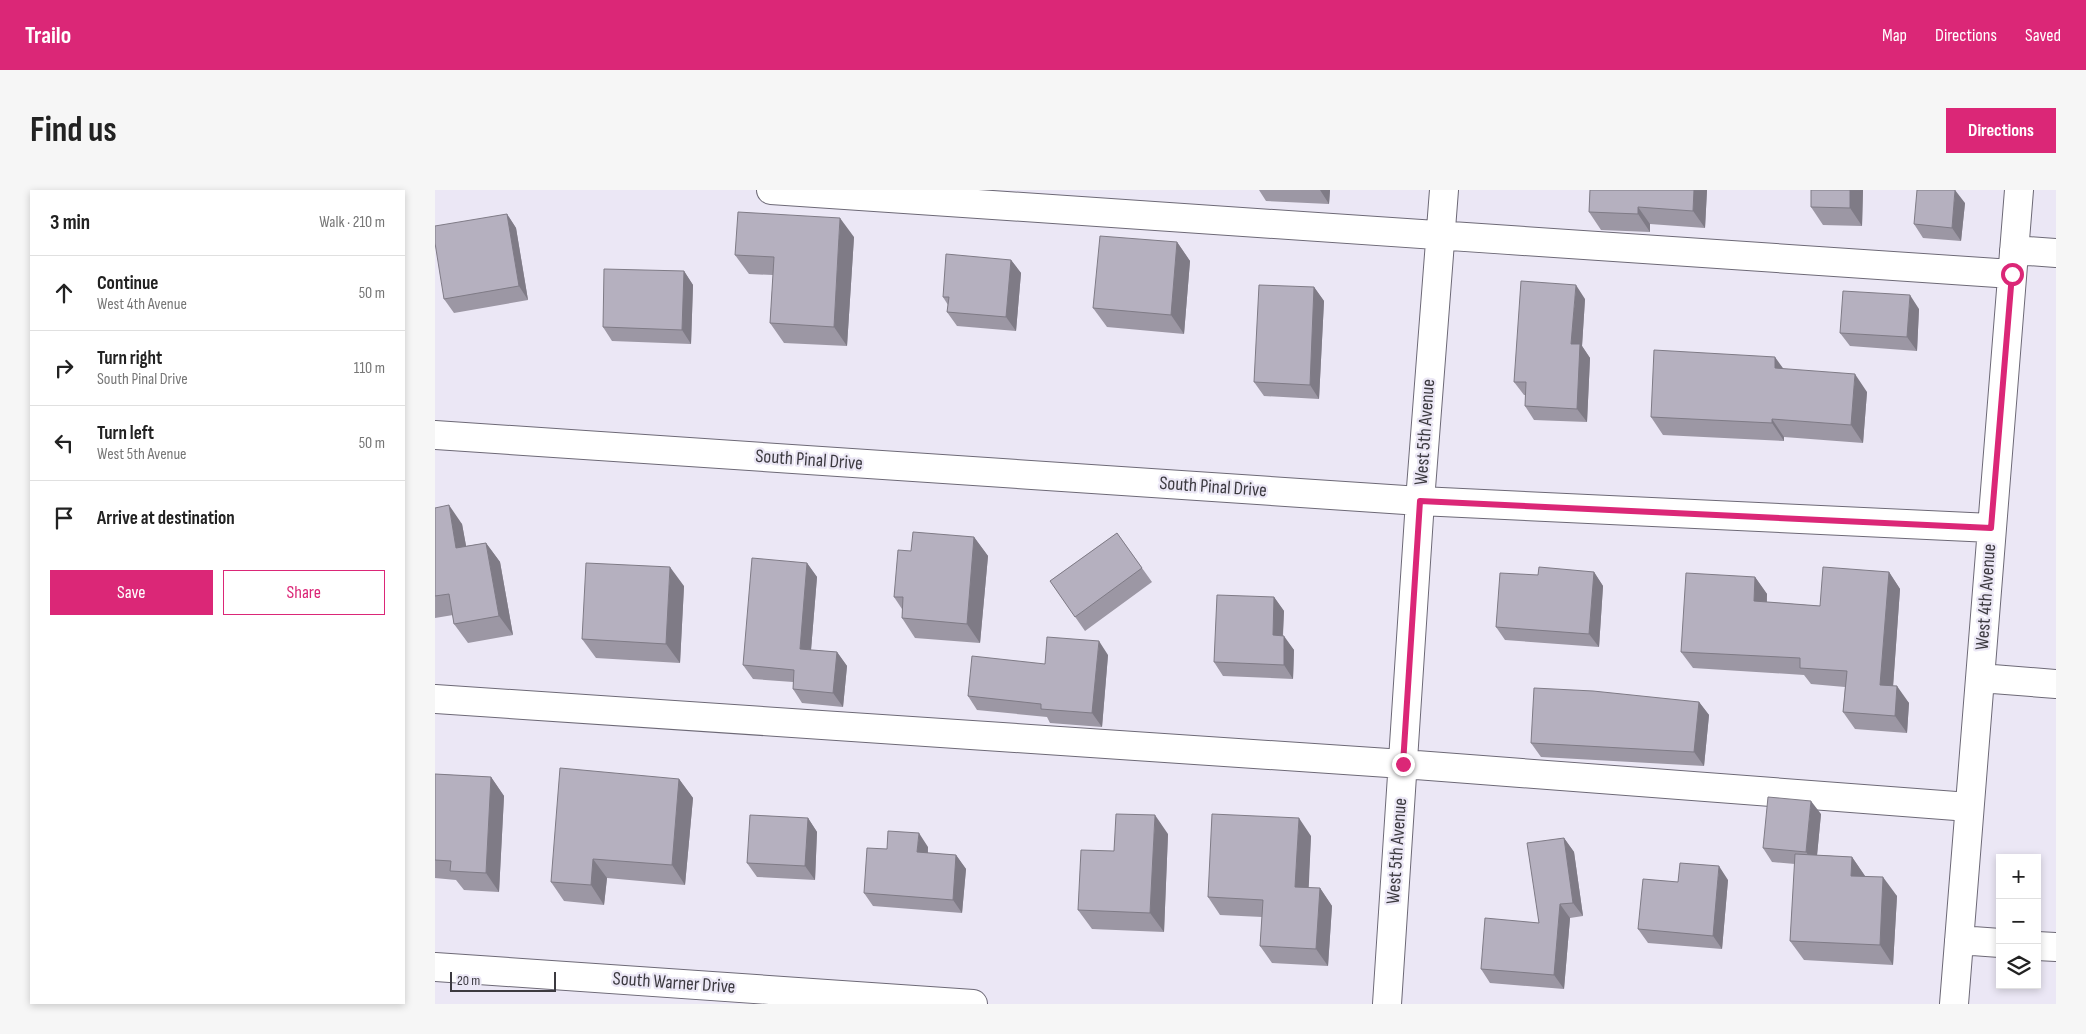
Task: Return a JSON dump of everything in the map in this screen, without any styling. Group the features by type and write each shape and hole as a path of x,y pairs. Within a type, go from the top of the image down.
{"street":[{"path":"771,190 1440,236 2013,262 2056,253"},
{"name":"West 5th Avenue","path":"1387,1004 1420,501 1444,190"},
{"name":"West 4th Avenue","path":"1954,1004 2019,190"},
{"name":"South Pinal Drive","path":"435,435 1420,501 1991,528"},
{"path":"1979,678 2056,684"},
{"path":"435,699 1403,764 1969,807"},
{"path":"1959,940 1996,943"},
{"path":"2041,946 2056,947"},
{"name":"South Warner Drive","path":"435,967 973,1004"}],"building":[{"path":"1590,190 1694,190 1693,211 1638,207 1638,214 1589,212"},
{"path":"1811,190 1850,190 1850,208 1811,207"},
{"path":"1917,190 1955,190 1952,228 1914,224"},
{"path":"738,212 840,218 834,327 770,323 774,257 735,255"},
{"path":"507,214 519,286 444,299 435,243 435,226"},
{"path":"1100,236 1177,242 1171,315 1093,308"},
{"path":"946,254 1011,260 1006,317 947,312 949,297 943,297"},
{"path":"604,269 684,271 682,330 603,327"},
{"path":"1521,281 1576,285 1571,344 1580,344 1577,409 1525,406 1526,382 1514,382"},
{"path":"1259,285 1314,287 1310,385 1254,382"},
{"path":"1843,291 1910,295 1907,337 1840,333"},
{"path":"1654,350 1775,357 1775,368 1855,374 1851,425 1772,419 1772,423 1651,417"},
{"path":"449,505 456,548 486,543 499,616 454,624 449,594 435,596 435,508"},
{"path":"913,532 974,537 967,624 902,618 903,597 894,597 898,550 911,551"},
{"path":"1117,533 1142,568 1075,617 1050,581"},
{"path":"752,558 807,563 800,649 837,652 833,693 793,689 794,670 743,665"},
{"path":"586,563 670,567 666,644 582,639"},
{"path":"1539,567 1594,572 1589,634 1496,627 1500,573 1538,575"},
{"path":"1823,567 1889,572 1880,685 1897,686 1895,716 1843,712 1847,671 1800,668 1800,658 1681,652 1686,573 1755,577 1754,601 1820,606"},
{"path":"1217,595 1274,597 1273,635 1284,636 1284,665 1214,662"},
{"path":"1047,637 1099,641 1092,713 1041,709 1041,704 968,696 972,656 1045,664"},
{"path":"1534,688 1593,691 1699,702 1694,752 1531,743"},
{"path":"560,768 679,779 672,865 593,859 591,885 551,882"},
{"path":"435,774 491,777 486,873 450,871 451,861 435,860"},
{"path":"1768,797 1811,801 1806,852 1763,848"},
{"path":"1116,814 1155,815 1150,913 1078,910 1081,850 1114,851"},
{"path":"1212,814 1299,818 1295,887 1320,888 1316,949 1260,946 1263,900 1208,897"},
{"path":"750,815 808,818 805,866 747,863"},
{"path":"888,831 919,833 917,852 956,855 953,900 864,893 867,848 887,849"},
{"path":"1564,838 1573,903 1560,904 1554,975 1481,969 1485,918 1539,923 1527,843"},
{"path":"1795,854 1852,857 1851,876 1883,877 1880,945 1790,941"},
{"path":"1680,863 1719,866 1713,936 1638,929 1643,879 1678,882"}],"route":[{"path":"1403,764 1420,501 1991,528 2012,274"}]}
